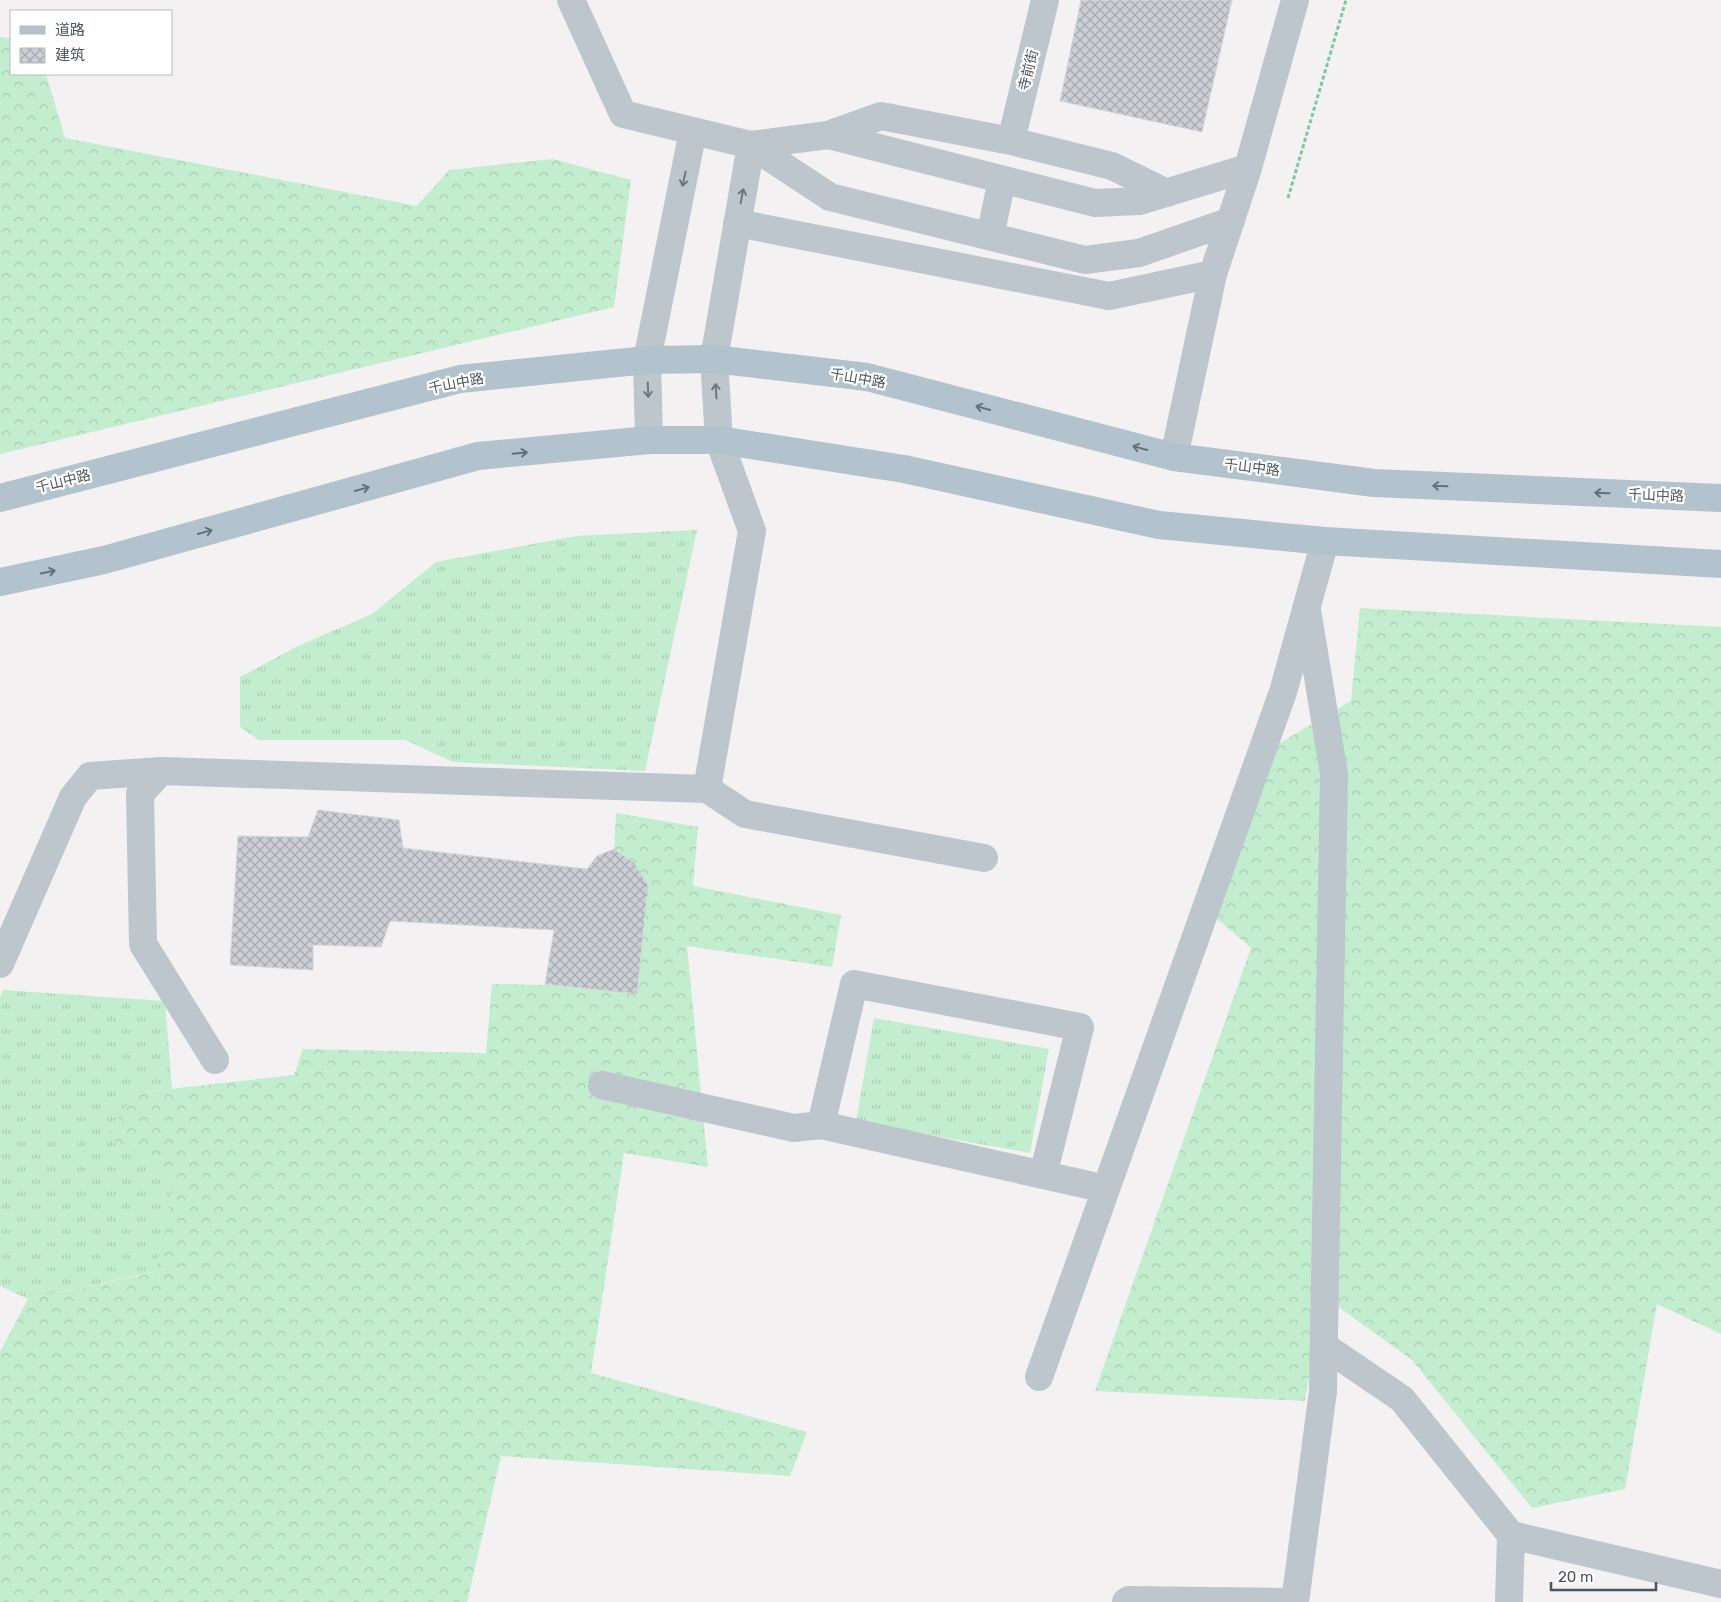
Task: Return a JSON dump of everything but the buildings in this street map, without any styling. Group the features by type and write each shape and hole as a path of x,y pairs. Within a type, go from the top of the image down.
{"main road":[{"name":"千山中路","path":"0,498 460,379 647,360 714,358 867,378 1174,457 1374,483 1721,498"},
{"path":"0,582 104,560 478,456 649,440 719,440 904,468 1159,524 1326,541 1721,564"}],"street":[{"path":"571,0 624,114 751,145 830,197 1085,260 1140,253 1231,221"},
{"name":"寺前街","path":"1011,141 1045,0"},
{"path":"1174,457 1213,274 1248,168 1295,0"},
{"path":"751,145 828,135 881,116 1011,141 1112,166 1166,192"},
{"path":"649,440 647,360 693,131"},
{"path":"828,135 1095,203 1138,202 1248,168"},
{"path":"707,789 752,531 719,440 714,358 751,145"},
{"path":"990,236 1002,180"},
{"path":"737,223 1109,296 1213,274"},
{"path":"1039,1377 1283,692 1326,541"},
{"path":"1295,1602 1323,1391 1334,774 1306,610"},
{"path":"161,770 140,794 144,944 215,1060"},
{"path":"0,964 73,797 90,776 161,770 707,789 744,814 984,858"},
{"path":"821,1125 854,984 1080,1027 1043,1175"},
{"path":"602,1085 794,1128 821,1125 1106,1189"},
{"path":"1324,1346 1402,1398 1511,1535 1721,1584"},
{"path":"1509,1602 1511,1535"},
{"path":"1126,1602 1288,1602"}],"path":[{"path":"1288,198 1346,0"}],"green space":[{"path":"0,37 10,38 10,75 46,75 65,138 417,206 449,170 553,159 631,180 614,307 0,454"},
{"path":"697,530 645,771 453,762 405,740 259,740 240,727 240,677 298,646 372,614 436,562 576,536"},
{"path":"1360,608 1721,627 1721,1334 1657,1304 1625,1489 1532,1508 1412,1360 1322,1295 1305,1401 1095,1391 1251,948 1214,916 1265,752 1351,701"},
{"path":"616,813 698,827 693,886 841,915 832,967 687,946 708,1167 624,1153 591,1373 807,1432 790,1476 501,1456 467,1602 0,1602 0,1352 28,1299 156,1272 175,1175 106,1136 135,1093 294,1075 303,1049 486,1053 492,984 608,986"},
{"path":"3,990 165,1001 172,1089 135,1093 175,1175 158,1271 28,1299 0,1286 0,997"},
{"path":"874,1018 1049,1049 1030,1153 856,1122"}]}
